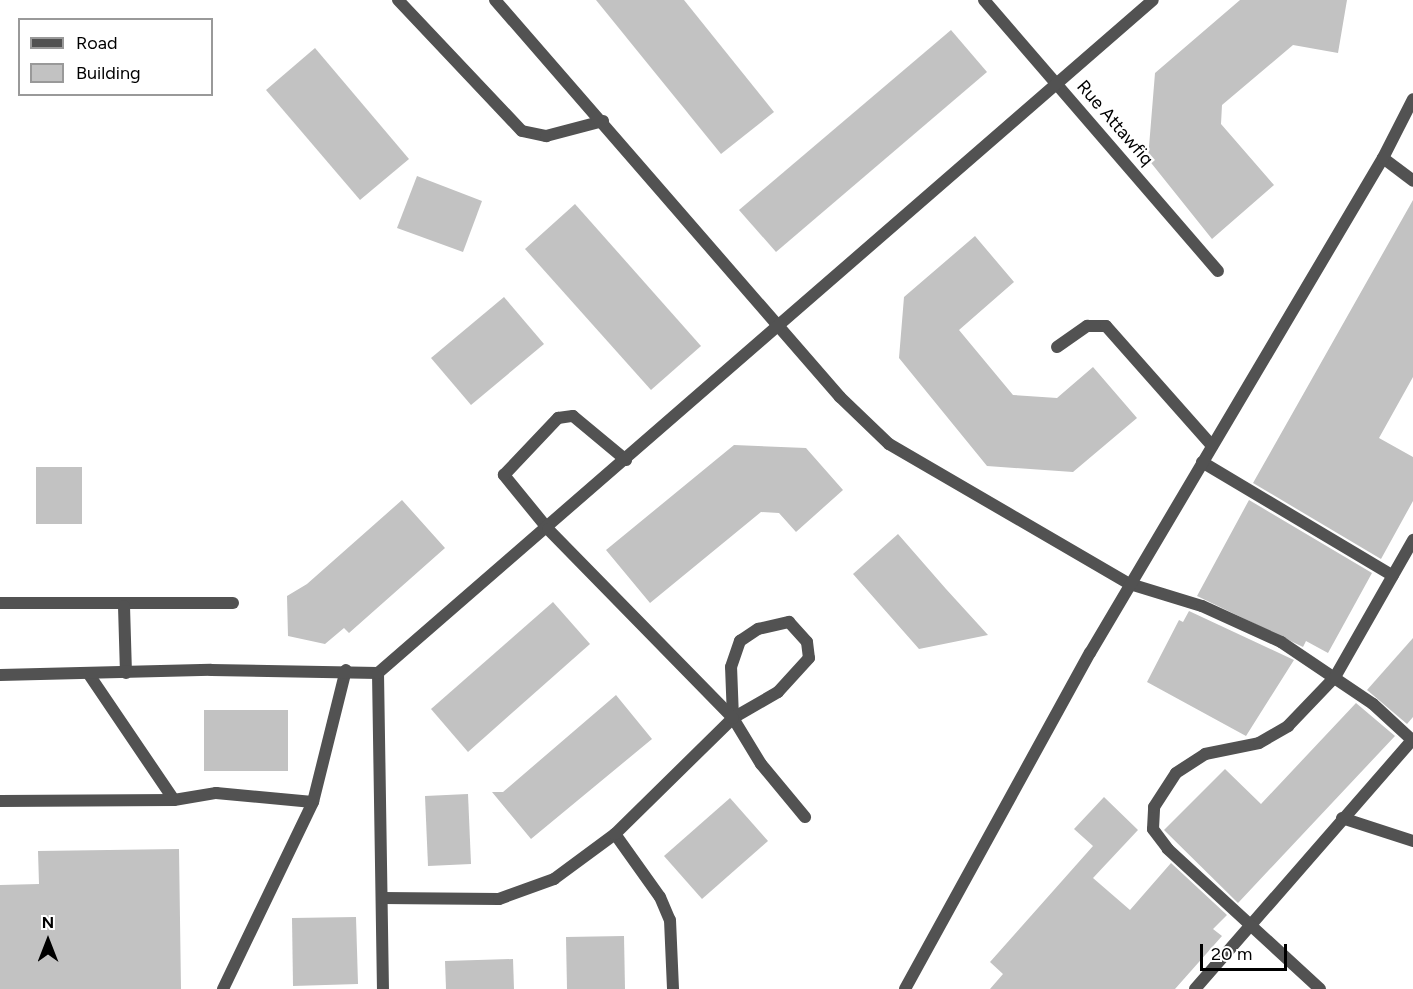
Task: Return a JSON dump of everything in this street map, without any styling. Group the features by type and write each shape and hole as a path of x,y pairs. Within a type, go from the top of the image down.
{"street":[{"path":"398,0 522,131 546,136 603,121"},
{"path":"495,0 603,121 840,397 889,444 1130,584 1242,622 1335,677 1413,740 1342,818 1195,989"},
{"name":"Rue Attawfiq","path":"984,0 1218,271"},
{"path":"0,675 346,670 378,673 548,529 779,324 1153,0"},
{"path":"905,989 1130,584 1383,158 1413,99"},
{"path":"1383,158 1413,181"},
{"path":"1057,347 1087,326 1106,326 1212,446"},
{"path":"626,460 573,416 558,417 504,475 548,529 733,718 761,764 805,817"},
{"path":"1202,462 1393,576"},
{"path":"1320,989 1168,849 1153,829 1154,807 1176,773 1205,754 1269,738 1288,726 1335,677 1413,540"},
{"path":"0,603 124,606 233,603"},
{"path":"124,606 126,673"},
{"path":"382,898 499,899 554,879 615,834 733,718 778,692 809,658 807,642 789,622 758,629 740,641 731,667 733,718"},
{"path":"223,989 313,802 346,670"},
{"path":"88,673 174,800"},
{"path":"378,673 383,989"},
{"path":"0,801 174,800 216,793 313,802"},
{"path":"1342,818 1413,841"},
{"path":"615,834 660,897 670,920 673,989"}],"building":[{"path":"596,0 684,0 774,112 721,154"},
{"path":"1240,0 1347,0 1338,53 1293,45 1222,105 1221,124 1274,185 1212,239 1148,159 1155,73"},
{"path":"951,30 987,72 776,252 739,210"},
{"path":"315,48 409,159 360,200 266,90"},
{"path":"417,176 482,201 463,252 397,228"},
{"path":"1413,200 1413,377 1379,438 1413,457 1413,501 1381,559 1253,483"},
{"path":"575,204 701,346 651,390 525,249"},
{"path":"975,236 1014,282 959,330 1013,395 1057,398 1093,367 1137,418 1073,472 987,466 899,358 904,297"},
{"path":"504,297 544,344 471,405 431,358"},
{"path":"734,445 806,448 843,490 796,532 779,513 761,512 650,603 606,550"},
{"path":"36,467 82,467 82,524 36,524"},
{"path":"402,500 445,548 349,633 344,628 325,644 288,636 287,596 307,584"},
{"path":"1249,500 1372,573 1328,653 1306,641 1303,647 1197,596"},
{"path":"898,534 988,635 919,649 853,574"},
{"path":"553,602 590,644 468,752 431,709"},
{"path":"1189,611 1294,660 1246,736 1147,682 1179,620 1183,622"},
{"path":"1413,638 1413,717 1407,724 1367,690"},
{"path":"616,695 652,739 531,839 492,792 503,792"},
{"path":"1356,703 1395,736 1238,903 1164,830 1225,769 1261,804"},
{"path":"204,710 288,710 288,771 204,771"},
{"path":"468,794 471,864 428,866 425,796"},
{"path":"1104,797 1138,830 1093,878 1130,910 1171,863 1227,915 1213,929 1222,936 1175,989 990,989 1003,974 990,962 1093,846 1074,829"},
{"path":"730,798 768,841 702,899 664,856"},
{"path":"179,849 181,989 0,989 0,885 39,884 38,851"},
{"path":"356,917 358,984 293,986 292,918"},
{"path":"624,936 625,989 567,989 566,937"},
{"path":"513,959 514,989 446,989 445,961"}]}
